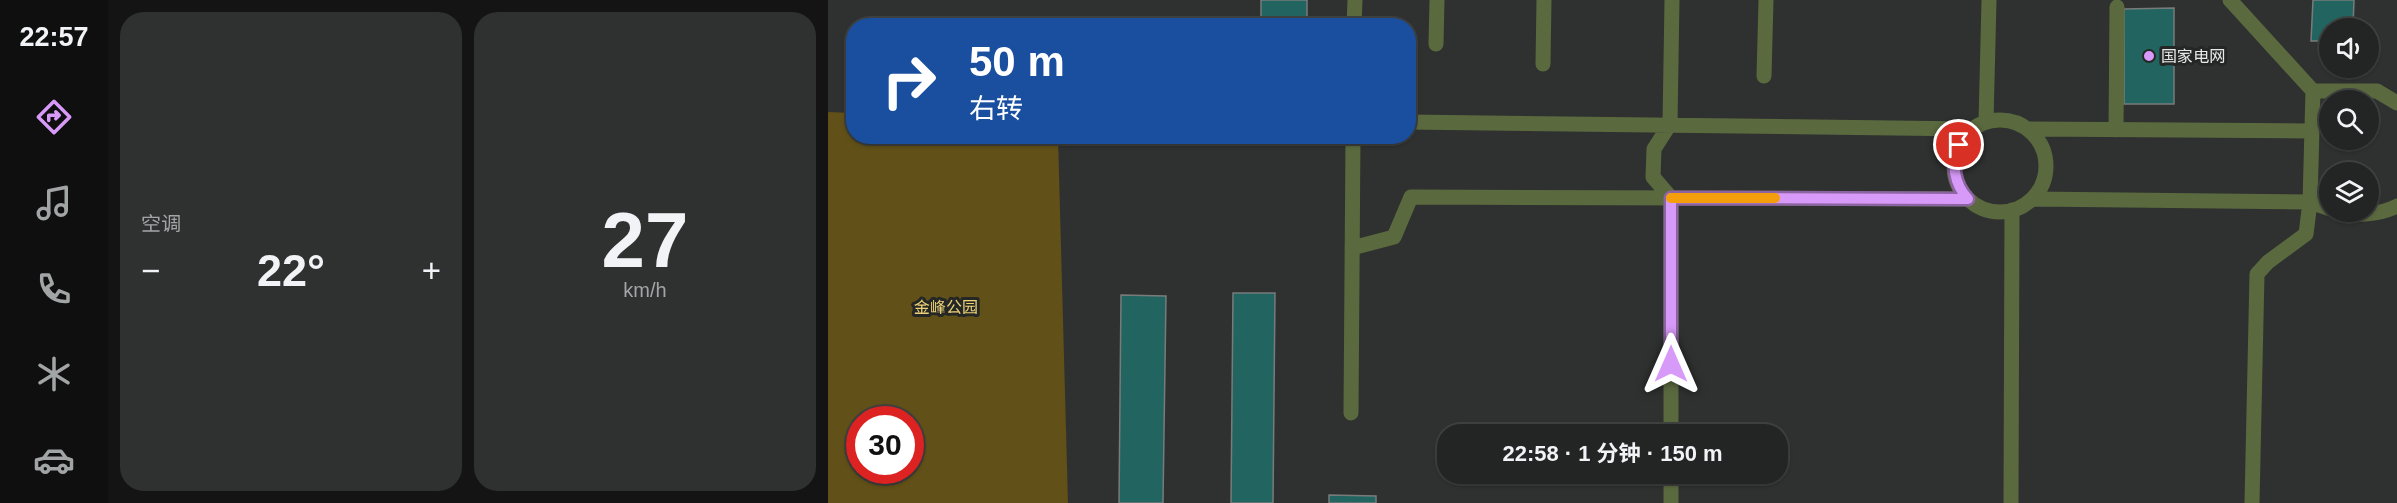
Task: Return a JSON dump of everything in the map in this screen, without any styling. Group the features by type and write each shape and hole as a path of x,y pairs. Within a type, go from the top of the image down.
{"street":[{"path":"1354,18 1355,0"},
{"path":"1436,44 1437,0"},
{"path":"1543,64 1544,0"},
{"path":"1671,424 1671,198 1653,177 1654,149 1670,124 1672,0"},
{"path":"1764,76 1766,0"},
{"path":"1986,122 1989,0"},
{"path":"2230,0 2313,91 2310,201 2306,234 2268,262 2257,274 2252,503"},
{"path":"2116,130 2117,7"},
{"path":"2313,91 2377,92 2397,103"},
{"path":"2028,129 2040,144 2046,163 2043,183 2032,199 2023,206 2000,212 1989,211 1968,199 1958,184 1954,164 1959,145 1972,129 1986,122 2008,121 2028,129 2311,131"},
{"path":"1416,122 1972,129"},
{"path":"1351,413 1353,144"},
{"path":"1352,248 1394,237 1411,197 1968,199"},
{"path":"2032,199 2310,201 2319,205"},
{"path":"2379,212 2388,211 2397,206"},
{"path":"2011,503 2012,210"},
{"path":"1671,484 1671,503"}],"green space":[{"name":"金峰公园","path":"828,112 846,113 846,144 1058,144 1068,503 828,503"}],"building":[{"path":"1261,0 1307,0 1307,18 1261,18"},
{"path":"2313,0 2354,0 2353,18 2319,18 2319,41 2311,41"},
{"name":"国家电网","path":"2174,8 2174,104 2124,104 2124,9"},
{"path":"1233,293 1275,293 1273,503 1231,503"},
{"path":"1121,295 1166,296 1163,503 1119,503"},
{"path":"1329,495 1376,496 1376,503 1329,503"}],"slow traffic":[{"path":"1671,198 1775,198"}],"place":[{"name":"国家电网","path":"2149,56"}],"route":[{"path":"1671,364 1671,198 1968,199 1960,190 1955,177 1954,164 1959,145"}]}
